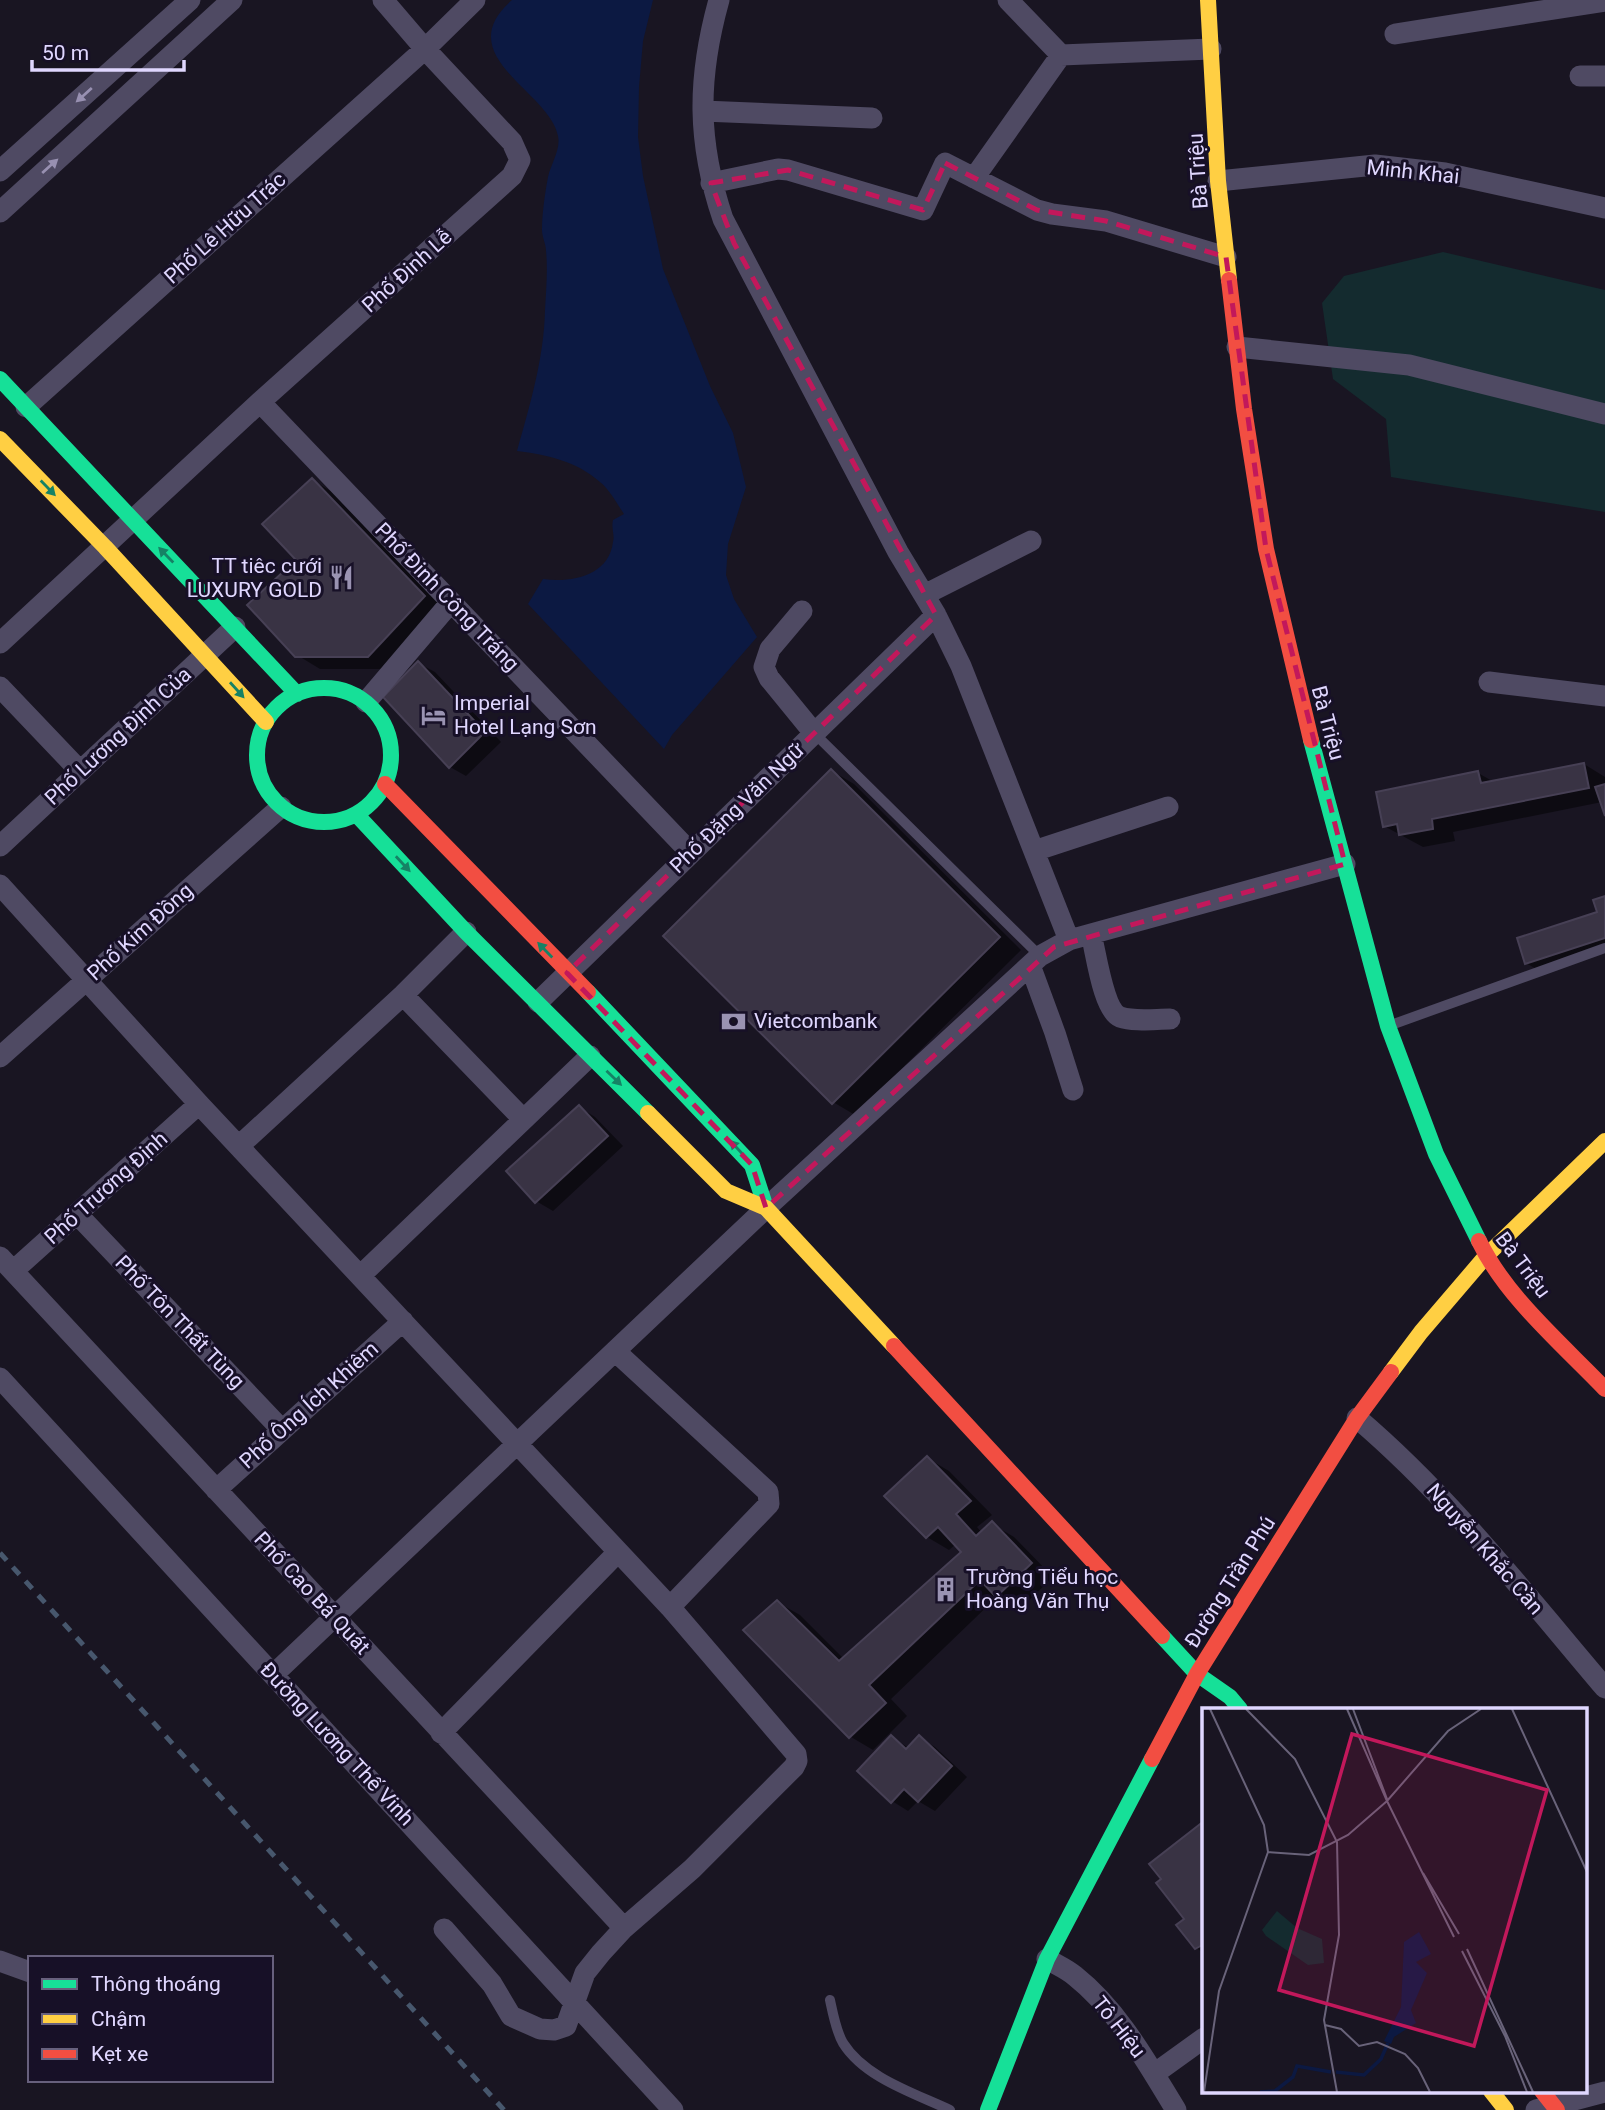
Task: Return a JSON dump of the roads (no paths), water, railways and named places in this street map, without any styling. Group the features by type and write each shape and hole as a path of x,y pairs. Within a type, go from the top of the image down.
{"street":[{"path":"0,170 190,0"},
{"path":"0,212 233,0"},
{"name":"Phố Đinh Lễ","path":"0,643 260,402 512,176 520,160 512,142 383,0"},
{"name":"Phố Lê Hữu Trác","path":"13,420 425,49 475,0"},
{"path":"719,0 704,64 705,152 711,183 734,243 961,666 1069,940"},
{"path":"1008,0 1061,55 1211,49"},
{"name":"Bà Triệu","path":"1208,0 1219,181 1227,257 1266,549 1298,692 1388,1026 1436,1154 1486,1256 1518,1298 1605,1389"},
{"path":"1395,34 1546,5 1605,1"},
{"path":"974,178 1061,55"},
{"path":"1580,76 1605,76"},
{"path":"703,111 872,118"},
{"path":"711,183 778,169 788,170 923,210 945,163 1037,210 1106,221 1227,257"},
{"name":"Minh Khai","path":"1219,181 1375,165 1445,173 1605,208"},
{"path":"1237,346 1409,365 1605,414"},
{"path":"0,379 13,420 134,521 297,694"},
{"name":"Phố Đinh Công Tráng","path":"260,402 691,853"},
{"path":"0,439 105,547 266,722"},
{"path":"924,595 1031,541"},
{"path":"366,702 451,601"},
{"path":"802,611 770,649 764,667 769,678 814,733"},
{"name":"Phố Đặng Văn Ngữ","path":"538,1002 936,615"},
{"name":"Phố Lương Định Của","path":"0,846 235,627"},
{"path":"1489,681 1605,696"},
{"path":"0,687 80,771"},
{"path":"314,689 350,693 366,702 381,719 390,740 391,762 385,784 373,801 356,814 337,821 317,822 298,817 281,807 269,793 258,767 259,739 266,722 279,706 297,694 314,689"},
{"path":"385,784 567,973 665,1100 726,1191 766,1208 1197,1674 1230,1697 1239,1708"},
{"name":"Phố Kim Đồng","path":"0,1057 281,807"},
{"path":"1034,851 1168,807"},
{"path":"356,814 466,932 590,1056 665,1100 752,1165 766,1208"},
{"path":"273,1675 766,1208 1035,961 1069,940 1345,864"},
{"path":"0,885 199,1104 670,1607 796,1754 794,1767 692,1869 624,1928 585,1973 566,2026 560,2029 540,2029 511,2016 492,1984 444,1929"},
{"path":"239,1146 403,995 466,932"},
{"path":"1091,934 1107,1002 1114,1014 1123,1018 1170,1019"},
{"path":"1035,961 1073,1090"},
{"path":"403,995 523,1119"},
{"path":"360,1276 590,1056"},
{"name":"Phố Trương Định","path":"6,1264 77,1214 199,1104"},
{"name":"Đường Trần Phú","path":"988,2110 1047,1959 1197,1674 1357,1418 1421,1332 1486,1256 1605,1141"},
{"name":"Phố Tôn Thất Tùng","path":"77,1214 282,1430"},
{"name":"Phố Cao Bá Quát","path":"6,1264 624,1928"},
{"name":"Phố Ông Ích Khiêm","path":"216,1490 403,1321"},
{"path":"615,1351 768,1492 770,1499 769,1504 670,1607"},
{"name":"Đường Lương Thế Vinh","path":"0,1378 673,2110"},
{"name":"Nguyễn Khắc Cần","path":"1357,1418 1395,1450 1436,1492 1605,1688"},
{"path":"442,1733 618,1552"},
{"path":"1197,1674 1201,1705"},
{"name":"Tô Hiệu","path":"1047,1959 1074,1975 1104,2003 1138,2048 1176,2110"},
{"path":"0,1961 28,1971"},
{"path":"1154,2074 1202,2039"},
{"path":"1492,2092 1506,2110"},
{"path":"1547,2104 1605,2092"}],"lane":[{"path":"814,733 1035,961"},
{"path":"1388,1026 1605,948"},
{"path":"830,2000 843,2042 861,2064 894,2084 950,2110"}],"water":[{"path":"512,0 653,0 643,41 639,87 638,137 643,176 663,269 710,386 733,433 746,487 728,544 726,575 734,599 757,637 672,735 664,749 528,604 543,579 576,578 587,575 604,563 613,542 613,520 624,514 604,485 581,469 551,457 517,451 536,381 542,346 547,273 546,248 542,233 543,217 548,177 559,141 551,120 496,56 491,39 495,20"}],"railway":[{"path":"0,1553 504,2110"}],"place":[{"name":"TT tiêc cưới LUXURY GOLD","path":"342,578"},
{"name":"Imperial Hotel Lạng Sơn","path":"434,715"},
{"name":"Vietcombank","path":"734,1021"},
{"name":"Trường Tiểu học Hoàng Văn Thụ","path":"946,1589"}]}
